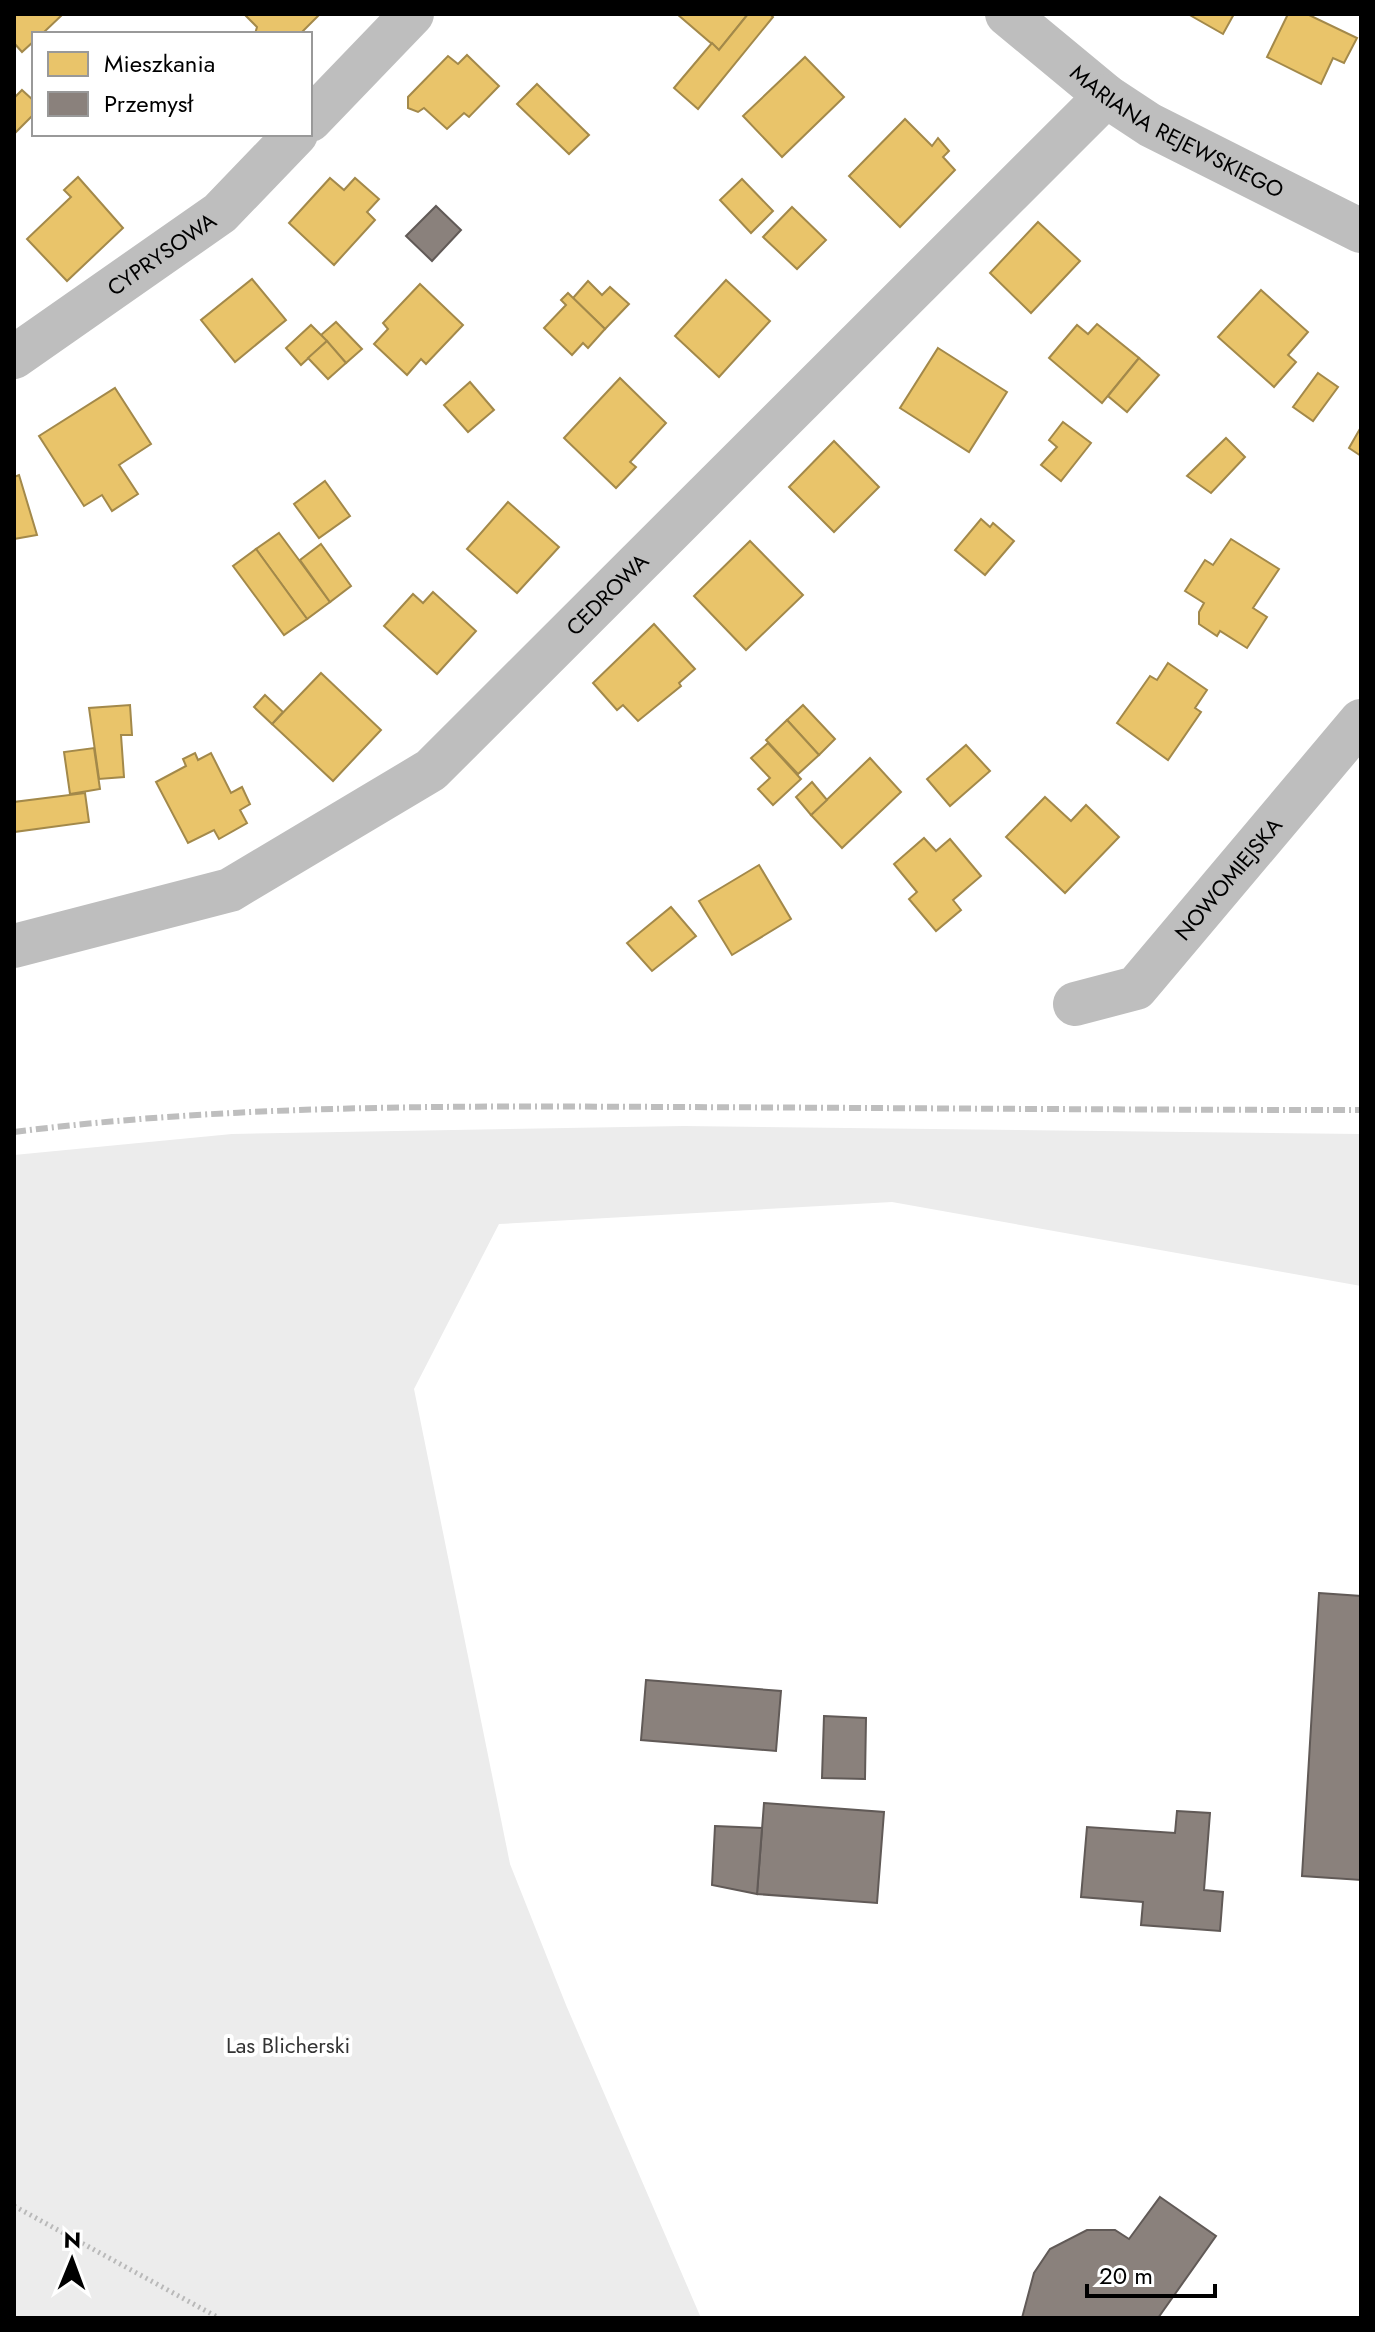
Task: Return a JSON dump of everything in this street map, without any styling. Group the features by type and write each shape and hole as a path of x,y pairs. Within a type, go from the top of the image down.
{"street":[{"path":"312,118 412,14"},
{"name":"MARIANA REJEWSKIEGO","path":"1007,14 1106,96 1162,131 1361,231"},
{"name":"CEDROWA","path":"14,946 230,890 431,770 1106,96"},
{"name":"CYPRYSOWA","path":"14,357 220,213 294,136"},
{"name":"NOWOMIEJSKA","path":"1075,1004 1136,988 1361,721"}],"path":[{"path":"14,2206 219,2318"}],"green space":[{"name":"Las Blicherski","path":"684,1126 1361,1134 1361,1286 892,1202 499,1224 414,1389 510,1864 566,2005 701,2318 14,2318 14,1155 232,1134"}],"building: Mieszkania":[{"path":"14,14 63,14 44,32 32,32 32,43 22,52 14,43"},
{"path":"244,14 320,14 302,32 256,32 257,27"},
{"path":"677,14 748,14 719,50"},
{"path":"748,14 770,14 773,17 698,109 674,88 712,43 719,50"},
{"path":"1188,14 1234,14 1223,34"},
{"path":"1288,14 1307,14 1357,38 1344,63 1333,58 1321,84 1267,57"},
{"path":"467,55 499,86 469,117 464,113 447,129 424,108 418,112 408,108 408,97 448,56 458,64"},
{"path":"805,57 844,97 782,157 743,116"},
{"path":"537,84 589,135 569,154 517,104"},
{"path":"22,90 32,99 32,116 14,134 14,98"},
{"path":"905,119 932,146 938,138 949,151 943,157 955,170 900,227 849,176"},
{"path":"78,177 123,228 67,281 27,239 71,197 64,190"},
{"path":"330,178 344,190 355,178 379,199 367,212 375,220 334,265 289,223"},
{"path":"742,179 773,211 751,233 720,200"},
{"path":"792,207 826,240 797,269 763,237"},
{"path":"1038,222 1080,261 1031,313 990,273"},
{"path":"252,279 286,320 235,362 201,320"},
{"path":"726,280 770,321 719,377 675,336"},
{"path":"588,281 602,295 610,287 629,304 605,329 573,298"},
{"path":"420,284 463,325 426,364 421,359 407,375 374,344 388,329 383,323"},
{"path":"1261,290 1308,332 1288,355 1296,362 1274,387 1218,337"},
{"path":"568,293 605,329 588,348 583,343 572,355 544,328 566,305 561,300"},
{"path":"336,322 362,349 346,363 321,335"},
{"path":"1097,324 1139,358 1102,403 1049,358 1077,325 1088,334"},
{"path":"311,325 327,341 301,365 286,348"},
{"path":"327,341 346,363 328,379 308,358"},
{"path":"938,348 1007,392 969,452 900,408"},
{"path":"1139,358 1159,375 1127,412 1108,396"},
{"path":"1318,373 1338,387 1313,421 1293,407"},
{"path":"620,378 666,423 630,462 636,467 616,488 564,438"},
{"path":"470,382 494,410 468,432 444,405"},
{"path":"115,388 151,444 119,465 138,494 112,511 102,495 84,506 39,436"},
{"path":"1063,422 1091,443 1061,481 1041,465 1057,447 1049,440"},
{"path":"1361,427 1361,456 1349,448"},
{"path":"1226,438 1245,457 1211,493 1187,476"},
{"path":"834,441 879,487 834,532 789,487"},
{"path":"19,475 37,535 14,539 14,477"},
{"path":"325,481 350,516 319,538 294,504"},
{"path":"508,502 559,547 517,593 467,549"},
{"path":"981,519 990,527 993,523 1014,541 985,575 955,550"},
{"path":"279,533 330,602 307,619 256,549"},
{"path":"1231,539 1279,569 1253,608 1267,617 1247,648 1220,631 1217,636 1199,624 1199,612 1204,603 1185,591 1205,560 1213,565"},
{"path":"750,541 803,595 746,650 694,596"},
{"path":"321,544 351,586 330,602 300,560"},
{"path":"256,549 307,619 284,635 233,566"},
{"path":"433,592 476,631 437,674 384,626 413,594 423,603"},
{"path":"654,624 695,669 679,683 681,686 638,721 623,705 617,710 593,683"},
{"path":"1168,663 1207,690 1195,708 1201,712 1168,760 1117,723 1150,676 1157,680"},
{"path":"321,673 381,730 333,781 272,724"},
{"path":"265,695 283,712 272,724 254,707"},
{"path":"130,705 132,735 121,735 124,777 99,779 89,708"},
{"path":"803,705 835,739 819,755 787,720"},
{"path":"787,720 819,755 798,774 766,740"},
{"path":"768,743 801,779 773,805 758,789 770,778 751,758"},
{"path":"966,745 990,771 950,806 927,779"},
{"path":"94,748 100,789 70,794 64,752"},
{"path":"195,753 198,760 211,753 231,793 242,787 250,804 240,810 247,823 219,839 214,830 188,843 156,782 186,766 183,759"},
{"path":"870,758 901,792 842,848 811,815"},
{"path":"812,782 827,800 811,815 796,797"},
{"path":"85,793 89,822 14,832 14,802"},
{"path":"1045,797 1071,821 1086,805 1119,837 1065,893 1006,837"},
{"path":"924,838 936,851 950,839 981,876 953,900 961,910 936,931 909,899 917,892 894,864"},
{"path":"759,865 791,919 732,955 699,901"},
{"path":"671,907 696,936 652,971 627,943"}],"building: Przemysł":[{"path":"436,206 461,230 432,261 406,236"},
{"path":"1319,1593 1361,1596 1361,1880 1302,1876"},
{"path":"646,1680 781,1691 776,1751 641,1740"},
{"path":"824,1716 866,1718 865,1779 822,1778"},
{"path":"764,1803 884,1812 877,1903 757,1894"},
{"path":"1177,1811 1210,1813 1204,1890 1223,1892 1220,1931 1141,1925 1143,1902 1081,1897 1087,1827 1175,1833"},
{"path":"715,1826 762,1828 757,1894 712,1885"},
{"path":"1160,2197 1216,2236 1158,2318 1022,2318 1034,2273 1050,2249 1087,2230 1115,2230 1129,2239"}],"railway":[{"path":"14,1132 179,1116 428,1107 1361,1110"}]}
